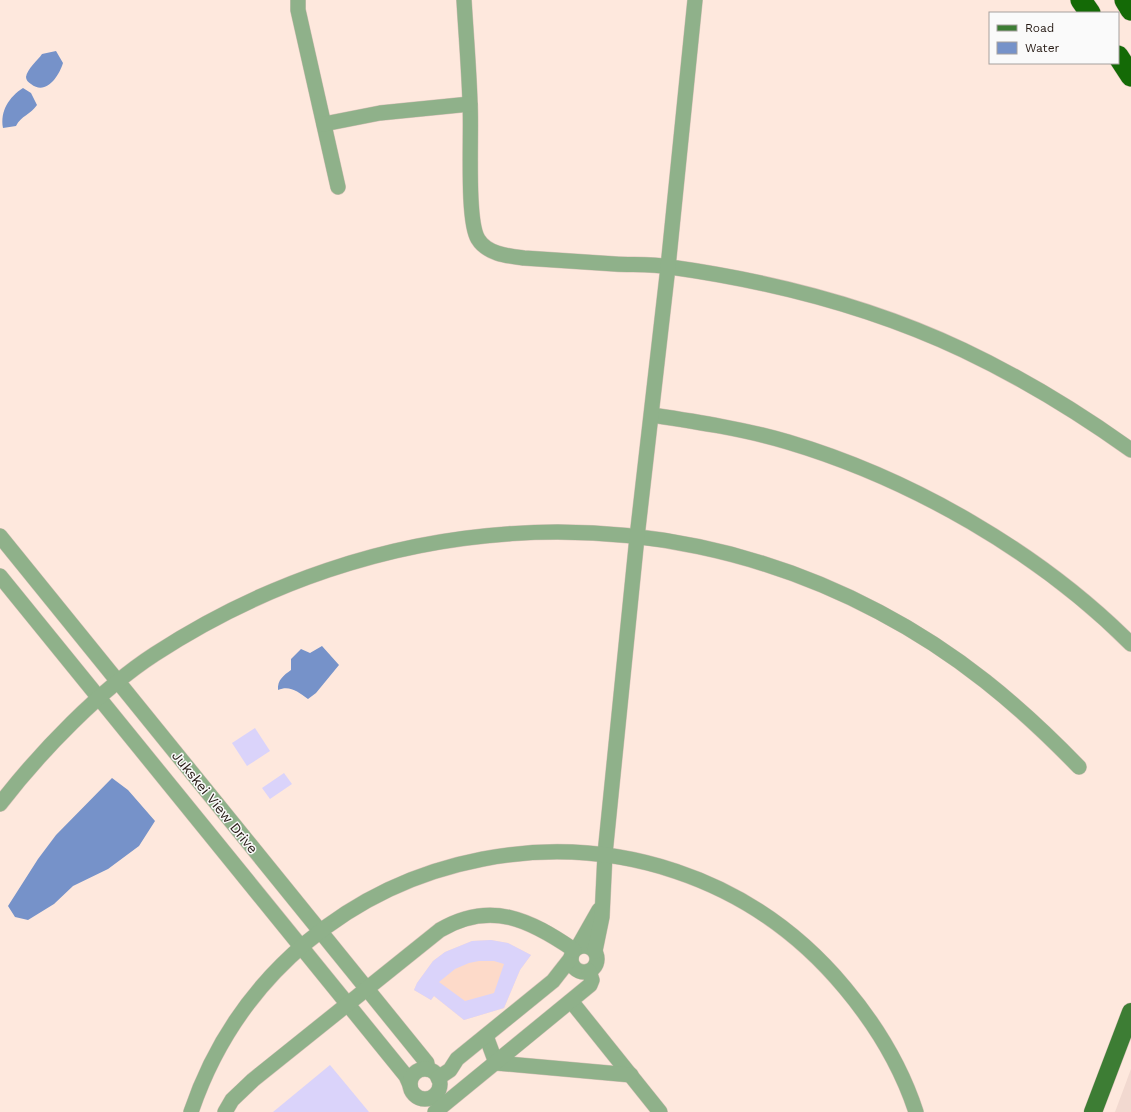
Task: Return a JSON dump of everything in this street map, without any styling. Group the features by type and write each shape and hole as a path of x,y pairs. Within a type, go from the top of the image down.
{"highway":[{"path":"1081,0 1089,12"},
{"path":"1125,0 1131,10"},
{"path":"1119,58 1131,76"}],"main road":[{"path":"1093,1112 1131,1012"}],"street":[{"path":"298,0 298,10 338,187"},
{"path":"464,0 470,104 472,218 478,239 487,248 501,254 524,258 668,266 730,277 774,287 862,312 926,334 991,364 1042,392 1131,450"},
{"path":"578,959 596,964 597,955 595,951 602,917 601,905 605,854 637,537 652,415 695,0"},
{"path":"324,124 380,113 470,104"},
{"path":"652,415 714,424 787,441 859,466 908,489 982,528 1019,552 1084,602 1131,644"},
{"path":"0,804 46,750 98,697 154,654 251,600 287,584 353,560 441,541 490,534 540,531 637,537 695,546 769,565 814,582 879,612 945,650 984,680 1035,723 1079,767"},
{"name":"Jukskei View Drive","path":"0,536 427,1063 433,1076 451,1099"},
{"name":"Jukskei View Drive","path":"0,576 406,1076 410,1085"},
{"path":"191,1112 206,1074 235,1022 256,994 300,947 320,932 374,897 424,874 478,859 536,852 605,854 676,871 707,883 751,907 811,950 832,972 871,1021 899,1071 916,1112"},
{"path":"578,959 601,905"},
{"path":"225,1112 240,1090 366,988 440,930 455,921 468,917 482,916 518,919 546,931 578,959 592,980 590,985 435,1112 424,1098"},
{"path":"433,1076 457,1059 553,981 578,959 587,946 595,951"},
{"path":"571,1001 660,1112"},
{"path":"486,1036 496,1063"},
{"path":"496,1063 631,1075"},
{"path":"418,1071 433,1076 433,1096 424,1098 416,1096 410,1085 414,1074 418,1071"}],"shaded area":[{"path":"491,940 508,943 531,955 520,970 504,1008 464,1020 434,996 431,1000 414,990 417,983 433,961 445,952 472,941"},
{"path":"1131,1069 1131,1112 1115,1112"}],"water":[{"path":"56,51 63,63 55,79 47,86 42,88 29,82 26,78 27,74 42,54"},
{"path":"23,88 31,93 37,105 16,126 3,128 2,122 4,110 10,100"},
{"path":"322,646 339,665 316,693 308,699 290,689 286,688 278,690 280,681 291,670 291,659 301,649 310,653"},
{"path":"112,778 128,790 155,821 139,846 108,869 73,886 54,904 28,920 15,917 8,906 38,859 56,835"}],"building":[{"path":"255,728 270,751 247,766 232,743"},
{"path":"284,773 292,784 270,799 262,788"},
{"path":"491,940 508,943 531,955 520,970 504,1008 464,1020 434,996 431,1000 414,990 417,983 433,961 445,952 472,941","holes":["494,961 504,964 494,993 465,1001 439,982 455,969 469,963"]},
{"path":"330,1065 369,1112 273,1112"}]}
